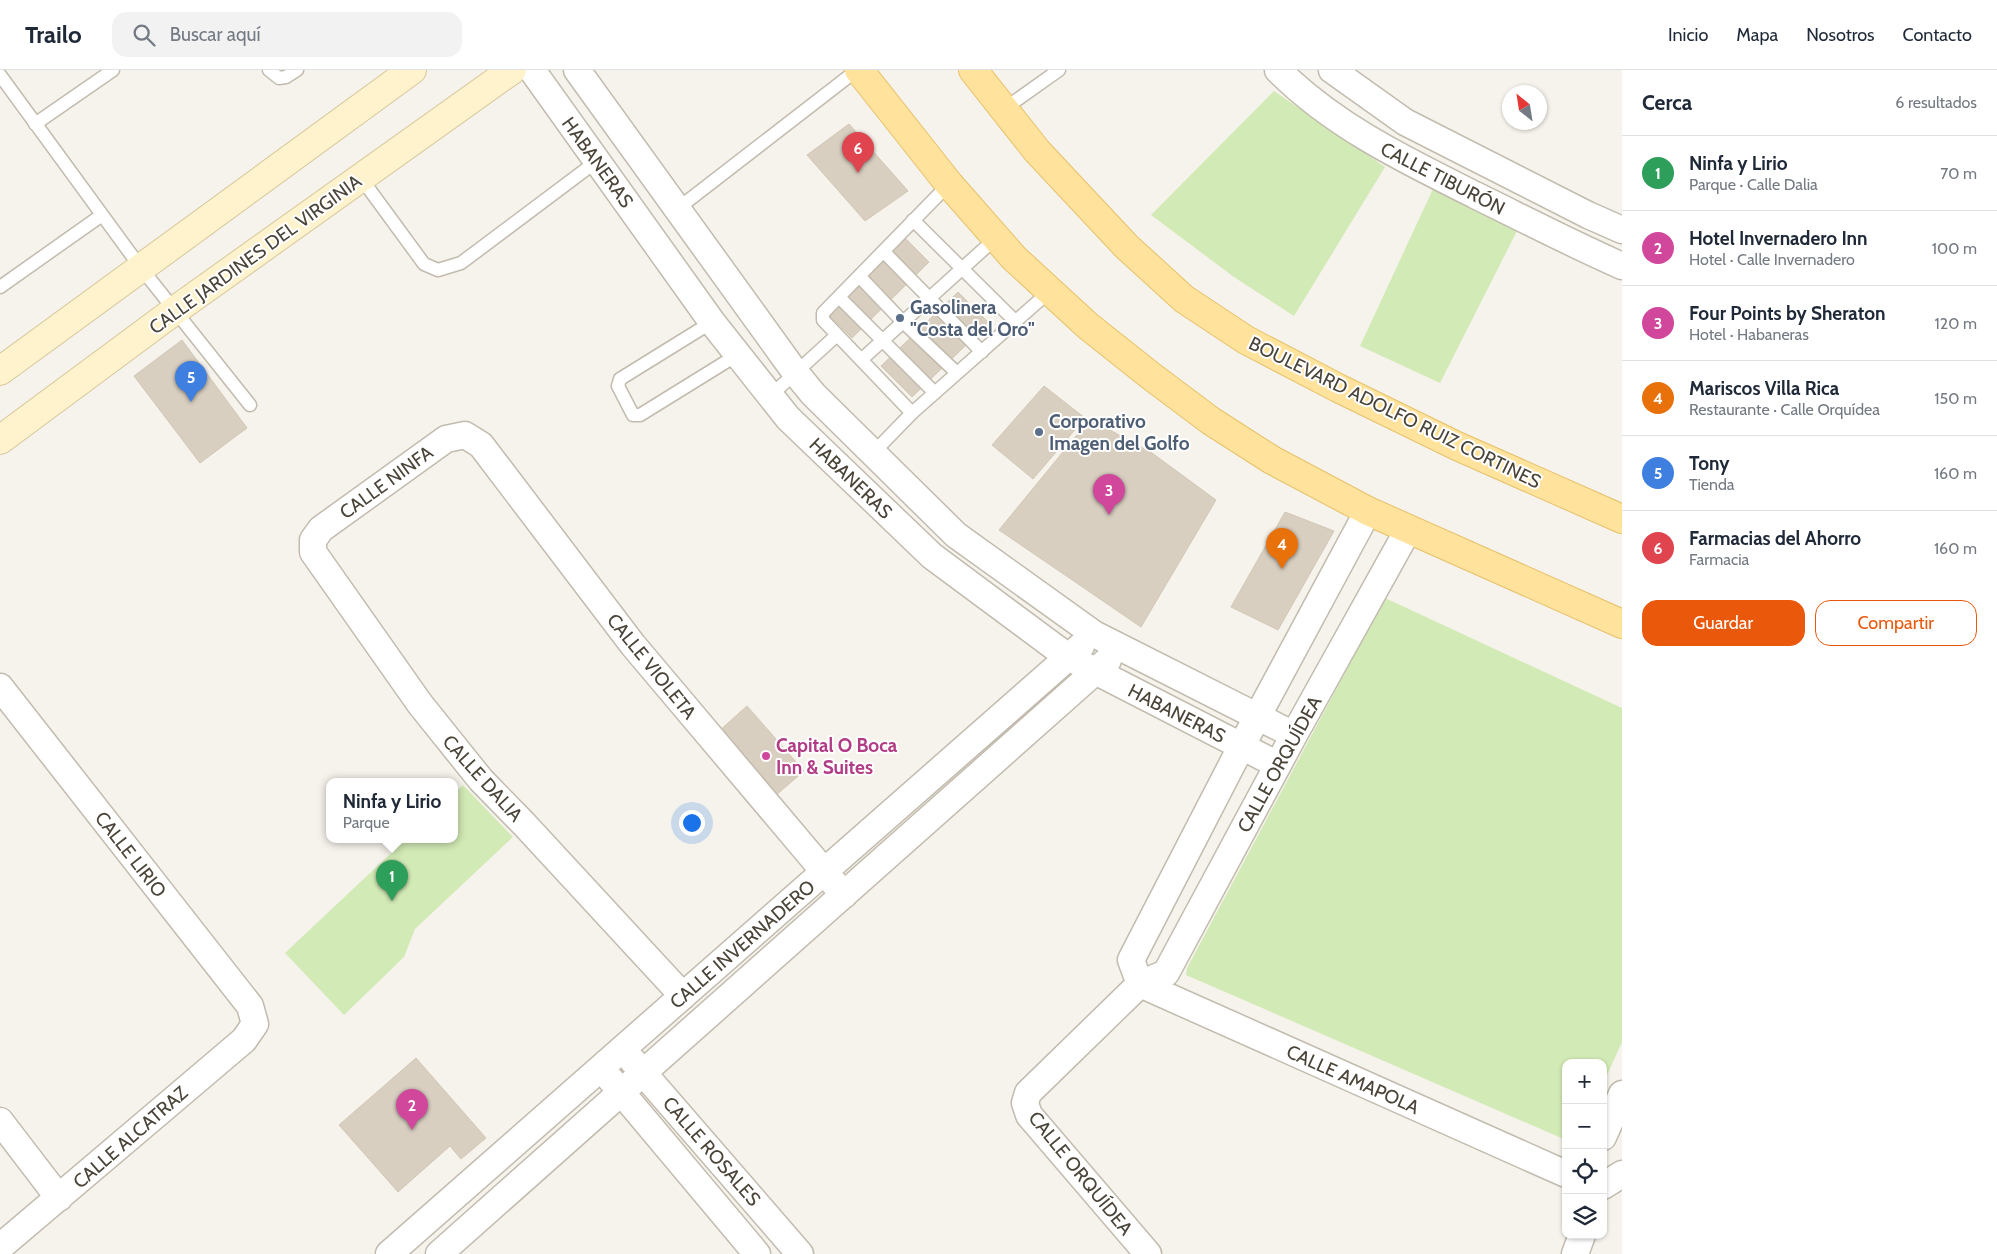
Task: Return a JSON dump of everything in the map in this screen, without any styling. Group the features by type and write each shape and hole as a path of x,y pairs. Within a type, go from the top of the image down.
{"main road":[{"path":"858,70 949,184 1014,258 1088,326 1211,421 1272,460 1368,512 1622,624"},
{"name":"BOULEVARD ADOLFO RUIZ CORTINES","path":"973,70 1037,151 1127,247 1192,304 1246,340 1338,388 1457,446 1622,519"}],"street":[{"path":"0,371 412,70"},
{"name":"CALLE JARDINES DEL VIRGINIA","path":"0,440 174,311 512,70"},
{"name":"HABANERAS","path":"532,70 712,322 788,418 932,556 1068,657 1278,765"},
{"name":"HABANERAS","path":"576,70 794,372 813,394 956,535 1094,634 1258,715 1294,735"},
{"name":"CALLE TIBURÓN","path":"1278,70 1293,85 1338,121 1388,152 1584,250 1622,266"},
{"name":"CALLE TIBURÓN","path":"1332,70 1405,122 1588,215 1622,230"},
{"name":"CALLE NINFA","path":"313,540 321,528 446,439 465,435"},
{"name":"CALLE VIOLETA","path":"465,435 481,445 633,645 844,895"},
{"name":"CALLE ORQUÍDEA","path":"1140,984 1131,960 1241,747 1368,512"},
{"name":"CALLE ORQUÍDEA","path":"1148,1254 1029,1115 1025,1103 1028,1093 1140,984 1166,973 1294,735 1408,530"},
{"name":"CALLE DALIA","path":"313,540 314,552 420,704 481,780 683,996"},
{"name":"CALLE INVERNADERO","path":"389,1254 1094,634"},
{"name":"CALLE INVERNADERO","path":"456,1248 644,1072 1121,648"},
{"name":"CALLE LIRIO","path":"0,687 250,1006 255,1024"},
{"name":"CALLE AMAPOLA","path":"1140,984 1562,1172"},
{"name":"CALLE ALCATRAZ","path":"0,1246 244,1040 255,1024"},
{"name":"CALLE ROSALES","path":"622,1050 644,1072 800,1254"},
{"name":"CALLE ROSALES","path":"601,1068 757,1254"},
{"path":"1607,1129 1622,1094"},
{"path":"0,1121 59,1198"},
{"path":"1607,1183 1622,1174"},
{"path":"1607,1193 1622,1200"},
{"path":"1575,1254 1581,1239"}],"lane":[{"path":"35,124 113,70"},
{"path":"269,70 279,78 286,77 297,70"},
{"path":"676,210 858,70"},
{"path":"1004,109 1059,70"},
{"path":"0,75 141,268 250,405"},
{"path":"361,178 424,264 438,270 461,264 597,161"},
{"path":"912,413 860,360 823,320 822,316 949,184"},
{"path":"0,287 102,215"},
{"path":"913,220 1016,322"},
{"path":"860,360 996,238"},
{"path":"884,252 982,352"},
{"path":"860,277 903,322 958,373"},
{"path":"873,453 912,413 1050,291"},
{"path":"839,297 935,393"},
{"path":"712,322 620,379 618,386 633,415 640,415 737,355"},
{"path":"770,396 794,372 837,335"}],"green space":[{"path":"1274,91 1385,167 1294,316 1234,277 1151,215"},
{"path":"1433,189 1518,229 1440,383 1360,346"},
{"path":"1385,598 1622,708 1622,1042 1607,1075 1607,1059 1562,1059 1562,1138 1186,975 1187,968"},
{"path":"463,785 513,837 415,929 404,957 344,1015 285,953 402,843 458,843 458,790"}],"building":[{"path":"849,124 908,191 865,221 807,155"},
{"path":"904,237 929,262 852,338 827,313"},
{"path":"958,292 989,323 912,397 881,366"},
{"path":"182,340 247,428 200,463 134,376"},
{"name":"Corporativo Imagen del Golfo","path":"1044,386 1085,418 1033,479 992,445"},
{"path":"1090,419 1152,453 1216,500 1141,627 999,530"},
{"path":"1285,512 1334,531 1278,630 1231,607"},
{"path":"747,706 804,771 775,796 718,732"},
{"path":"416,1058 486,1138 461,1159 450,1146 398,1192 339,1125"}],"place":[{"name":"Farmacias del Ahorro","path":"858,173"},
{"name":"Gasolinera \"Costa del Oro\"","path":"900,318"},
{"name":"Tony","path":"191,402"},
{"name":"Corporativo Imagen del Golfo","path":"1039,432"},
{"name":"Four Points by Sheraton","path":"1109,515"},
{"name":"Mariscos Villa Rica","path":"1282,569"},
{"name":"Capital O Boca Inn & Suites","path":"766,756"},
{"name":"Ninfa y Lirio","path":"392,901"},
{"name":"Hotel Invernadero Inn","path":"412,1130"}]}
